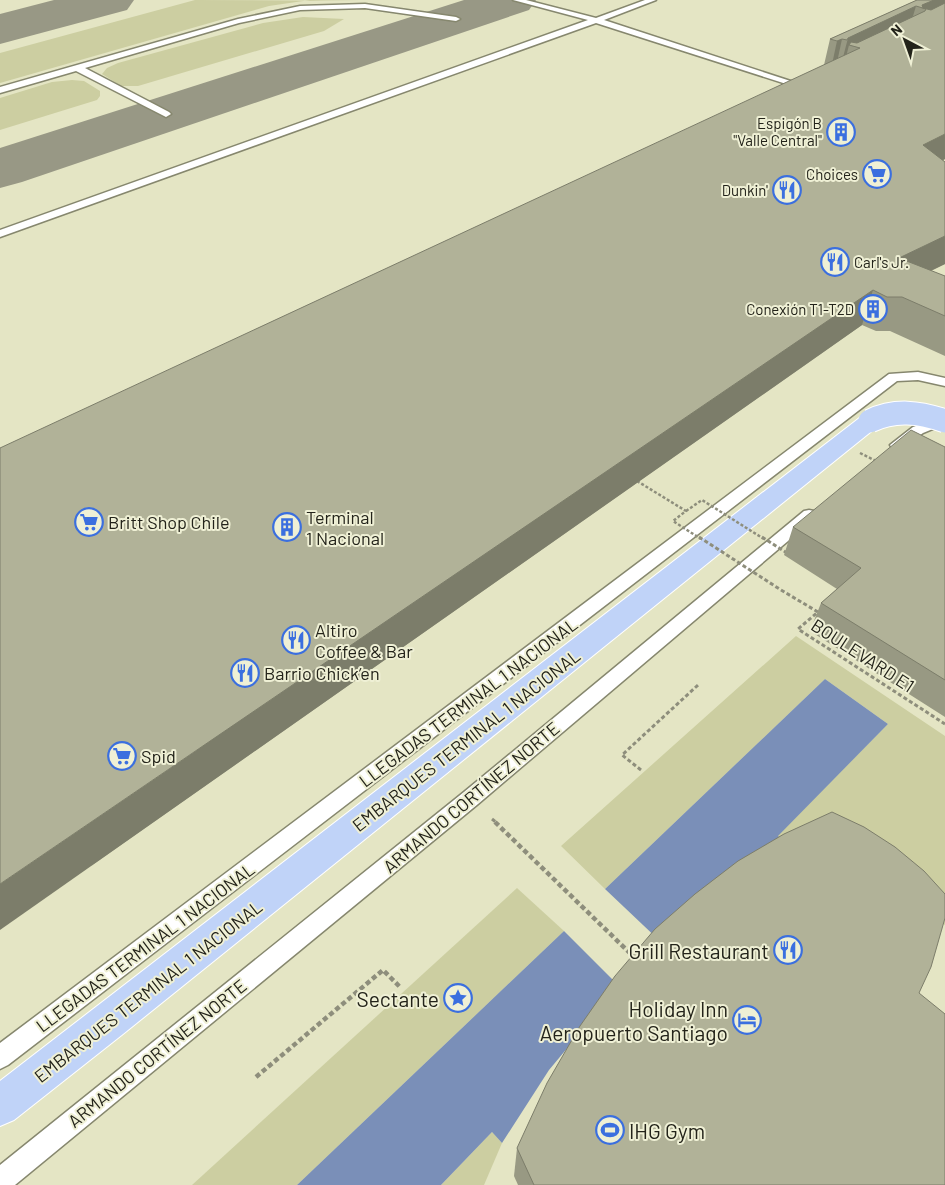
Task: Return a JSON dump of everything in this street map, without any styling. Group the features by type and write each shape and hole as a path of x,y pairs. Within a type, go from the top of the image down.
{"highway":[{"name":"EMBARQUES TERMINAL 1 NACIONAL","path":"0,1106 479,730 739,522 870,421 881,415 914,413 945,420"}],"lane":[{"path":"517,0 596,20 809,85 789,94"},
{"path":"0,234 652,0"},
{"path":"0,90 238,21 300,8 365,6 456,19"},
{"path":"78,68 166,114"},
{"name":"LLEGADAS TERMINAL 1 NACIONAL","path":"0,1057 894,377 918,376 945,382"},
{"path":"883,457 918,430 937,421 945,420"},
{"name":"ARMANDO CORTÍNEZ NORTE","path":"0,1182 471,798 820,506"}],"path":[{"path":"857,451 883,457"},
{"path":"637,481 686,511"},
{"path":"711,545 673,521 702,500 794,557"},
{"name":"BOULEVARD E1","path":"711,545 818,612 798,629 945,724"},
{"path":"641,770 622,755 698,685"},
{"path":"471,798 637,960"},
{"path":"256,1077 383,970 400,987"}],"shaded area":[{"path":"0,0 945,0 945,1185 0,1185"},
{"path":"195,0 305,1 269,6 0,83 0,53"},
{"path":"310,0 360,1 305,1"},
{"path":"303,17 344,19 324,31 138,86 121,86 102,74 107,68 118,63 263,23"},
{"path":"84,81 100,91 100,96 97,100 0,130 0,98 52,82"},
{"path":"796,636 945,736 945,925 827,832 798,854 777,836 888,724 825,679 605,889 561,846"},
{"path":"517,888 564,931 297,1185 192,1185"},
{"path":"492,1132 502,1143 484,1185 441,1185"}],"water":[{"path":"825,679 888,724 778,836 784,842 662,943 605,889"},
{"path":"564,931 619,986 549,1070 502,1143 492,1132 441,1185 297,1185"}],"building":[{"name":"Terminal 1 Nacional","path":"917,0 934,0 922,5 923,8 931,10 945,3 945,134 923,145 945,162 945,236 899,258 945,276 945,316 902,297 887,297 873,290 0,884 0,448 860,48 849,45 851,42 857,43 926,9 916,6 847,40 837,41 830,39"},
{"path":"911,430 945,447 945,680 821,603 861,568 793,527"},
{"name":"Holiday Inn Aeropuerto Santiago","path":"832,812 864,827 895,847 924,871 945,894 945,918 931,967 919,993 945,1014 945,1185 534,1185 517,1148 547,1083 580,1026 615,976 655,929 695,894 738,861 784,834"}],"taxiway":[{"path":"0,29 110,0"},
{"path":"0,169 512,0"}],"place":[{"name":"Espigón B \"Valle Central\"","path":"841,132"},
{"name":"Choices","path":"877,174"},
{"name":"Dunkin'","path":"787,190"},
{"name":"Carl's Jr.","path":"835,262"},
{"name":"Conexión T1-T2D","path":"873,309"},
{"name":"Britt Shop Chile","path":"89,522"},
{"name":"Terminal 1 Nacional","path":"287,527"},
{"name":"Altiro Coffee & Bar","path":"296,640"},
{"name":"Barrio Chick’en","path":"245,673"},
{"name":"Spid","path":"122,756"},
{"name":"Grill Restaurant","path":"788,950"},
{"name":"Sectante","path":"458,998"},
{"name":"Holiday Inn Aeropuerto Santiago","path":"747,1020"},
{"name":"IHG Gym","path":"610,1130"}]}
